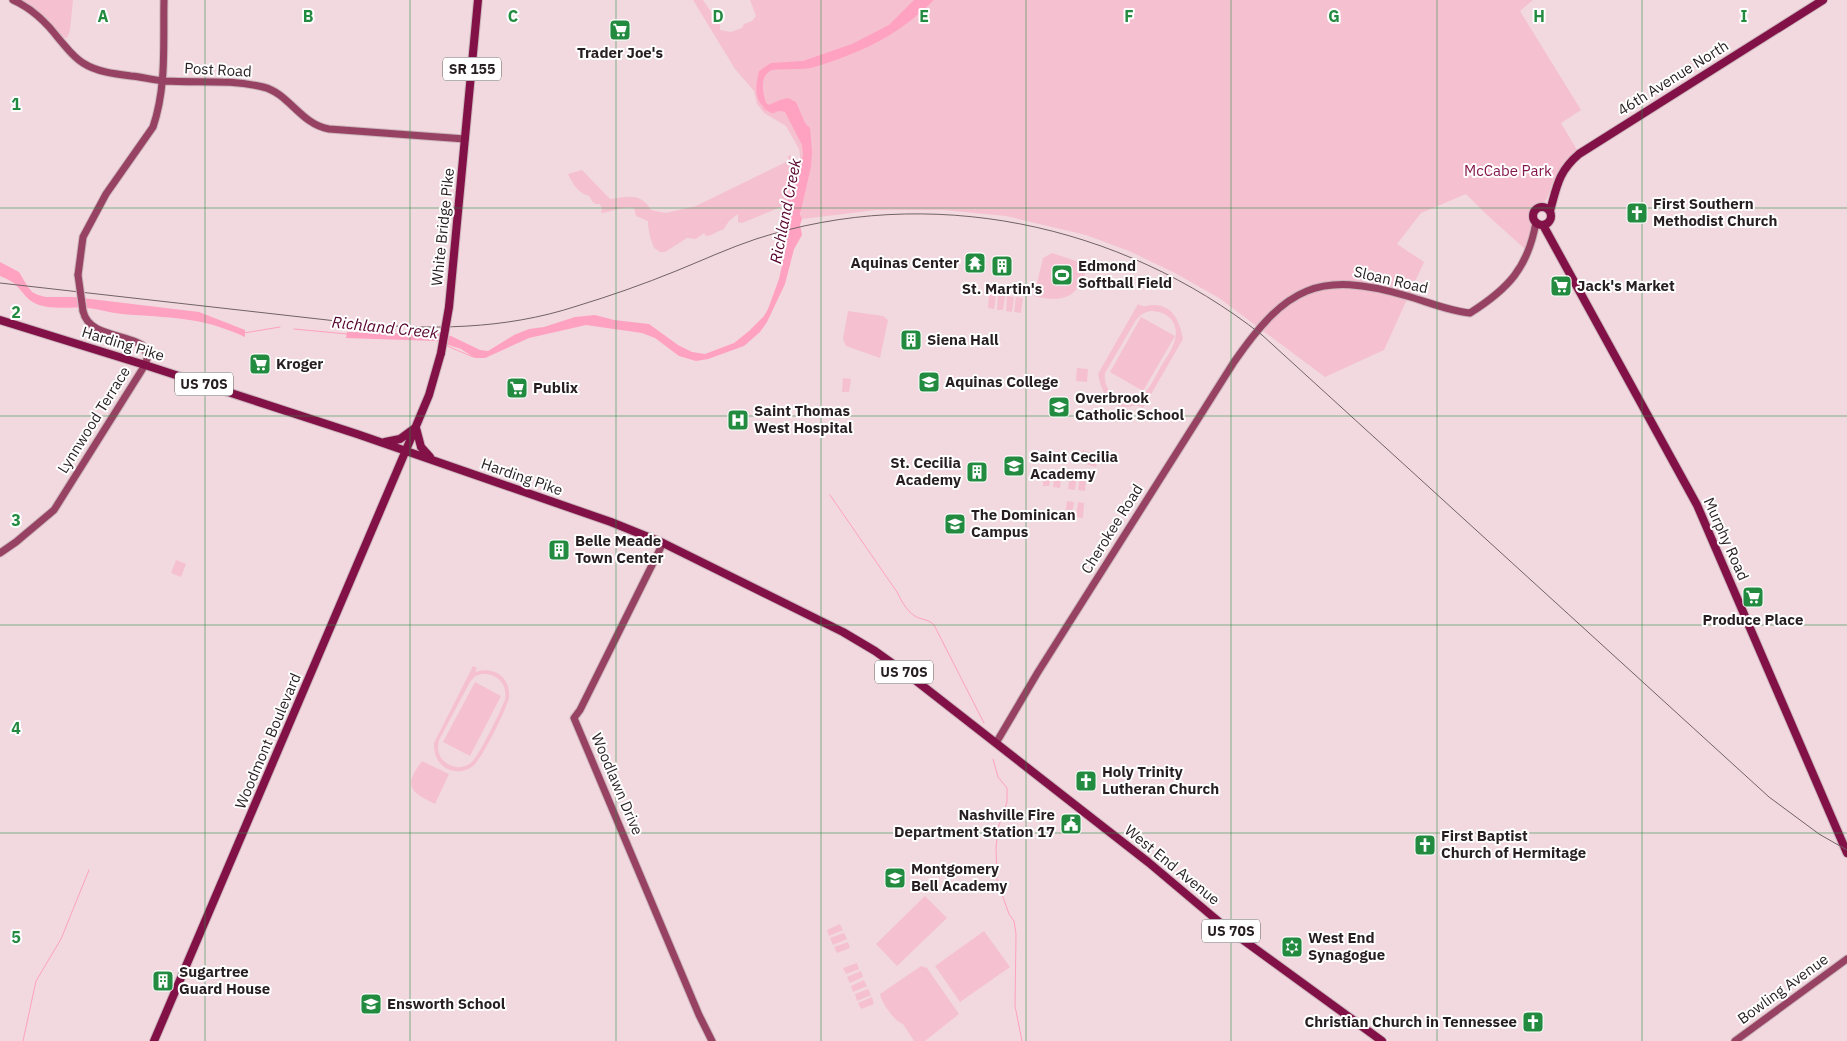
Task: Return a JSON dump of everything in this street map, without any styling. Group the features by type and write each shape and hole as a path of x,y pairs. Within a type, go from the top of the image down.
{"main road":[{"name":"White Bridge Pike","path":"406,450 429,395 437,368 449,308 478,0"},
{"name":"46th Avenue North","path":"1547,209 1564,170 1582,152 1823,0"},
{"path":"1539,208 1547,209 1551,216 1543,223 1533,217 1534,211 1539,208"},
{"name":"Murphy Road","path":"1543,223 1697,505 1847,853"},
{"name":"Harding Pike","path":"0,320 406,450 611,522 664,543 812,616 875,651 996,743"},
{"path":"381,442 400,439 416,427 421,447 429,457 436,461"},
{"name":"Woodmont Boulevard","path":"154,1041 406,450"},
{"name":"West End Avenue","path":"996,743 1148,862 1224,926 1382,1041"}],"street":[{"name":"Post Road","path":"13,0 24,5 39,18 58,37 71,54 83,63 96,69 163,81 240,82 266,88 280,96 309,122 329,130 465,139"},
{"path":"163,81 164,0"},
{"name":"Lynnwood Terrace","path":"0,553 54,510 145,365 148,356 142,345 97,329 89,323 83,311 78,275 83,237 106,194 153,127 160,105 163,81"},
{"name":"Sloan Road","path":"1256,333 1274,313 1292,299 1312,289 1336,284 1357,284 1378,288 1470,313 1516,275 1534,234 1543,223"},
{"name":"Cherokee Road","path":"996,743 1038,672 1234,362 1256,333"},
{"name":"Woodlawn Drive","path":"664,543 580,710 574,718 699,1015 712,1041"},
{"name":"Bowling Avenue","path":"1735,1041 1847,959"}],"green space":[{"path":"20,0 73,0 70,30 67,38 63,37 47,19"},
{"name":"McCabe Park","path":"693,0 703,0 720,25 720,30 731,32 742,28 744,24 752,21 756,16 750,0 1533,0 1520,11 1581,110 1561,123 1577,150 1558,173 1546,200 1536,209 1533,228 1526,250 1466,194 1421,213 1397,244 1424,262 1384,350 1325,377 1219,298 1175,273 1129,251 1086,235 1006,216 944,210 876,210 802,219 800,209 809,176 801,163 799,149 786,126 764,113 757,104 754,91 735,69"},
{"path":"790,155 797,165 788,204 742,223 738,222 738,214 729,221 723,230 708,236 704,233 696,239 687,238 665,252 660,252 654,248 648,221 636,216 634,208 601,213 602,208 600,204 594,203 589,196 579,191 568,174 582,170 610,199 638,198 643,200 651,210 666,213 696,206 788,161 788,156"},
{"name":"Edmond Softball Field","path":"1052,253 1088,265 1085,276 1076,291 1063,298 1054,299 1034,296 1043,258"},
{"path":"989,294 996,295 994,309 988,308"},
{"path":"998,295 1005,296 1003,310 997,310"},
{"path":"1007,296 1014,297 1012,312 1006,311"},
{"path":"1016,297 1023,298 1021,313 1014,312"},
{"path":"1138,304 1161,306 1171,311 1178,321 1183,339 1143,408 1121,406 1111,401 1101,386 1098,374","holes":["1150,311 1159,312 1171,319 1175,325 1176,332 1173,345 1148,389 1137,399 1129,401 1120,399 1112,395 1108,389 1105,373 1136,320 1142,314"]},
{"path":"848,311 883,316 888,320 880,358 846,346 843,339"},
{"path":"1141,317 1175,336 1143,391 1110,372"},
{"path":"1077,368 1088,369 1087,382 1076,381"},
{"path":"843,378 851,379 849,392 842,392"},
{"path":"1082,450 1099,455 1096,467 1078,462"},
{"path":"1044,471 1051,472 1049,486 1043,486"},
{"path":"1055,473 1062,473 1060,488 1053,487"},
{"path":"1070,474 1077,475 1075,490 1068,489"},
{"path":"1080,475 1086,476 1085,491 1078,490"},
{"path":"1067,501 1074,502 1072,516 1065,515"},
{"path":"1078,502 1084,503 1083,518 1076,517"},
{"path":"176,560 186,564 181,577 171,573"},
{"path":"473,666 477,668 475,672 495,672 504,679 509,691 507,704 488,745 473,766 459,771 444,767 436,756 434,743","holes":["487,674 497,678 503,684 505,700 476,758 462,767 451,766 439,754 439,740 470,682 475,676"]},
{"path":"475,682 501,696 470,756 443,742"},
{"path":"422,761 449,774 435,804 419,795 412,787 413,776"},
{"path":"925,896 947,918 897,966 876,944"},
{"path":"840,924 843,930 829,936 827,930"},
{"path":"984,931 1010,967 960,1002 935,966"},
{"path":"844,933 847,939 833,945 830,938"},
{"path":"848,942 850,948 837,953 834,947"},
{"path":"857,963 859,969 846,974 843,968"},
{"path":"921,966 927,968 959,1014 925,1041 914,1041 903,1024 896,1020 889,1011 880,994"},
{"path":"861,971 863,977 850,983 847,977"},
{"path":"864,980 867,986 853,992 851,986"},
{"path":"868,989 871,995 857,1001 855,994"},
{"path":"872,997 874,1004 861,1009 858,1003"}],"shaded area":[{"path":"914,0 934,0 899,29 875,43 848,55 807,69 773,70 764,78 763,86 766,103 769,105 788,98 796,102 805,123 810,128 811,167 800,214 802,219 800,225 802,235 794,249 785,284 767,322 760,332 744,346 708,359 696,361 679,356 655,338 642,333 586,325 529,338 485,358 475,358 461,349 436,341 346,338 347,332 438,334 451,336 480,350 488,351 514,335 529,329 544,327 575,317 595,315 614,320 649,324 678,345 692,352 705,354 734,343 764,316 779,279 787,243 788,232 786,225 789,219 787,203 803,154 802,145 785,112 771,112 758,99 756,89 759,71 771,63 803,61 852,44 889,25"},
{"path":"0,262 19,272 32,292 38,295 46,297 74,297 199,312 245,330 245,337 213,325 184,319 118,313 88,308 39,305 29,299 14,284 0,276"}],"waterway":[{"name":"Richland Creek","path":"763,108 772,113 775,112"},
{"name":"Richland Creek","path":"244,333 280,327"},
{"name":"Richland Creek","path":"294,329 347,334"},
{"name":"Richland Creek","path":"445,345 473,357"},
{"path":"830,495 906,607 915,616 934,625 984,723"},
{"path":"993,759 998,777 1007,788 1007,802 998,828 996,848 997,880 1009,914 1014,921 1016,934 1015,1006 1022,1041"},
{"path":"23,1041 36,981 61,939 89,870"}],"railway":[{"path":"0,283 354,323 410,327 466,326 494,324 550,314 652,281 756,239 822,222 888,215 955,215 1021,224 1085,241 1147,265 1207,296 1262,335 1769,797 1819,834 1847,850"}],"place":[{"name":"Trader Joe's","path":"620,30"},
{"name":"First Southern Methodist Church","path":"1637,213"},
{"name":"Aquinas Center","path":"975,263"},
{"name":"St. Martin's","path":"1002,266"},
{"name":"Edmond Softball Field","path":"1062,275"},
{"name":"Jack's Market","path":"1561,286"},
{"name":"Siena Hall","path":"911,340"},
{"name":"Kroger","path":"260,364"},
{"name":"Aquinas College","path":"929,382"},
{"name":"Publix","path":"517,388"},
{"name":"Overbrook Catholic School","path":"1059,407"},
{"name":"Saint Thomas West Hospital","path":"738,420"},
{"name":"Saint Cecilia Academy","path":"1014,466"},
{"name":"St. Cecilia Academy","path":"977,472"},
{"name":"The Dominican Campus","path":"955,524"},
{"name":"Belle Meade Town Center","path":"559,550"},
{"name":"Produce Place","path":"1753,597"},
{"name":"Holy Trinity Lutheran Church","path":"1086,781"},
{"name":"Nashville Fire Department Station 17","path":"1071,824"},
{"name":"First Baptist Church of Hermitage","path":"1425,845"},
{"name":"Montgomery Bell Academy","path":"895,878"},
{"name":"West End Synagogue","path":"1292,947"},
{"name":"Sugartree Guard House","path":"163,981"},
{"name":"Ensworth School","path":"371,1004"},
{"name":"Christian Church in Tennessee","path":"1533,1022"}]}
